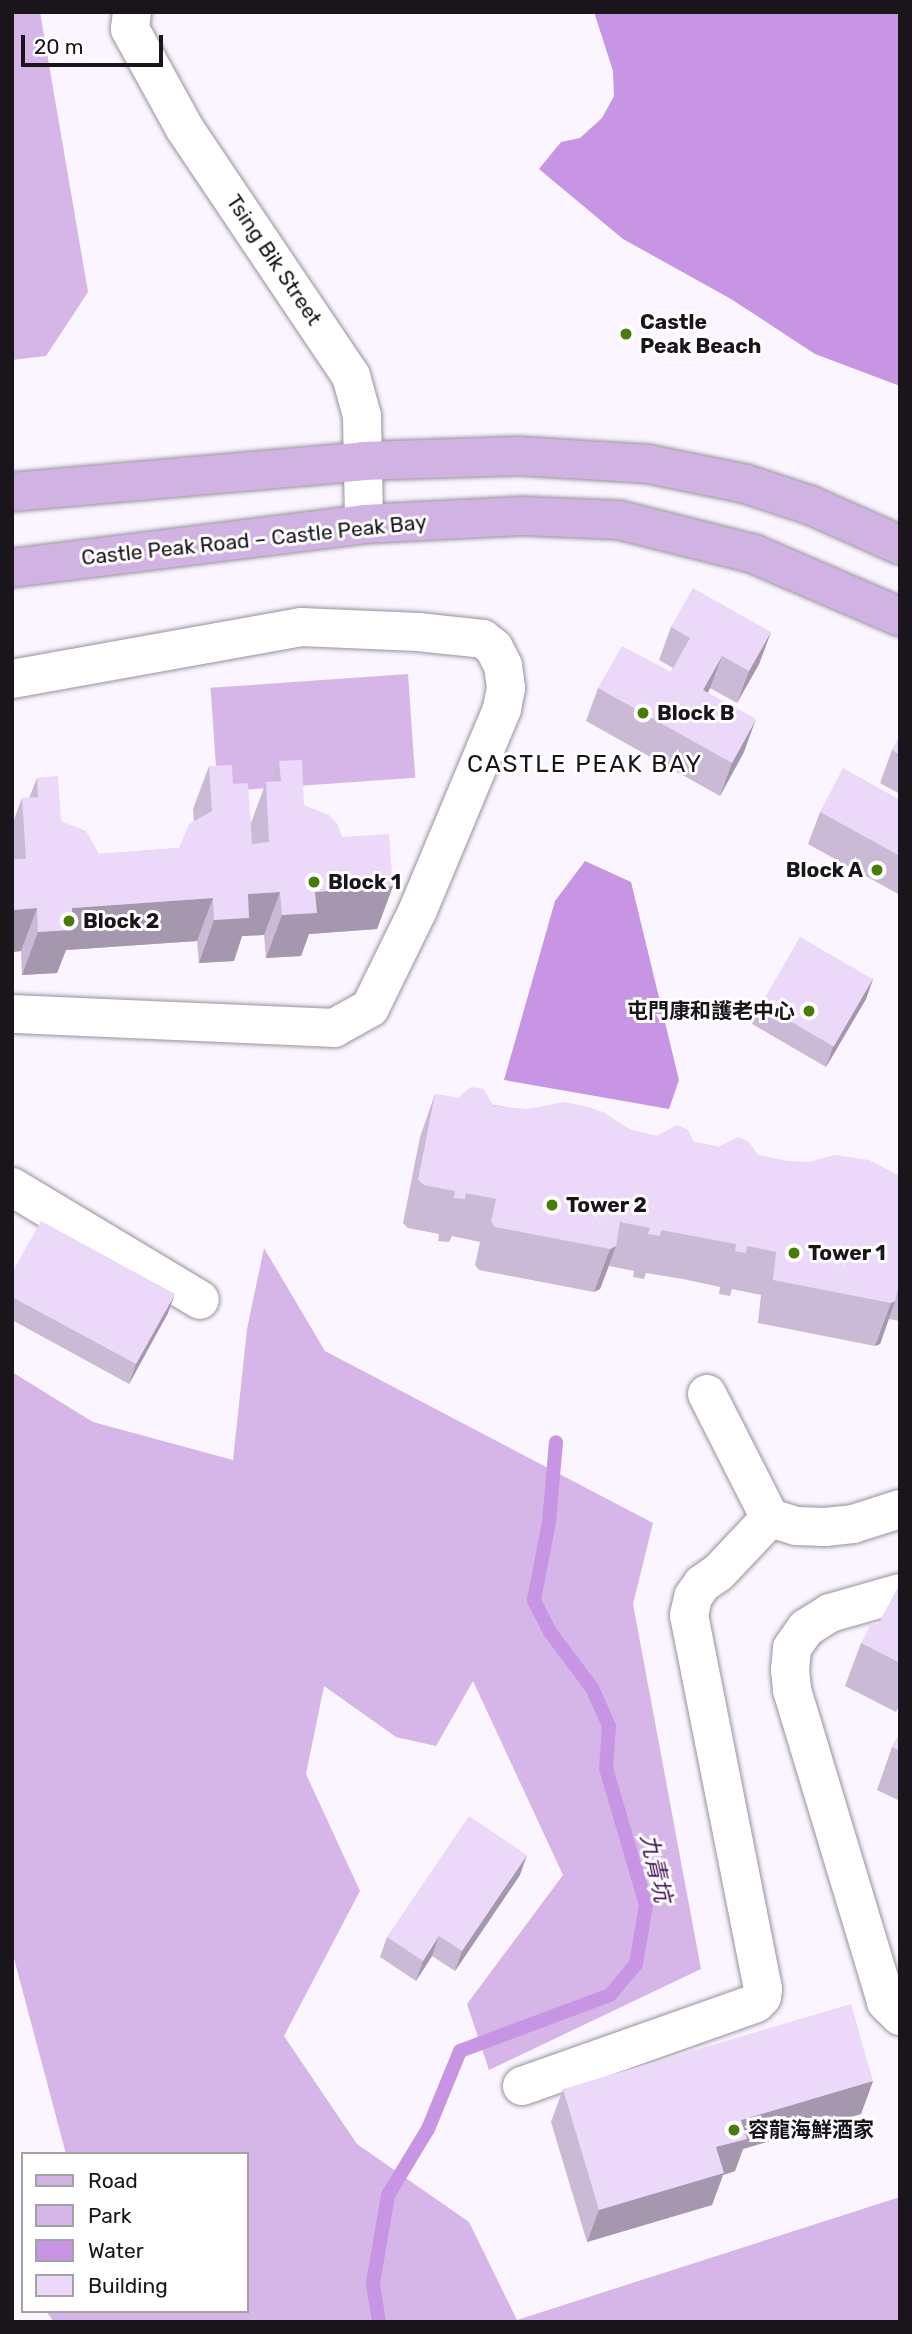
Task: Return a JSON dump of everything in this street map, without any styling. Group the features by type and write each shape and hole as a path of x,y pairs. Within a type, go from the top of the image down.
{"main road":[{"path":"12,492 363,461 519,456 648,464 772,492 810,505 900,545"},
{"name":"Castle Peak Road – Castle Peak Bay","path":"12,568 365,524 522,516 619,520 754,554 900,617"}],"street":[{"name":"Tsing Bik Street","path":"130,18 185,129 351,376 362,416 365,524"},
{"path":"12,678 301,627 418,632 483,639 494,648 503,666 506,688 502,709 418,910 370,1007 334,1028 12,1014"},
{"path":"12,1187 200,1300"},
{"path":"707,1394 770,1518 796,1526 825,1527 853,1524 900,1509"},
{"path":"522,2086 756,2004 762,1997 763,1989 689,1615 693,1597 702,1584 718,1573 770,1518"},
{"path":"900,1593 830,1613 806,1628 792,1648 790,1670 792,1690 886,2002 900,2017"}],"green space":[{"path":"12,12 40,12 88,292 46,356 12,360"},
{"path":"408,674 415,778 218,792 210,688"},
{"path":"264,1248 325,1351 653,1523 633,1604 701,1969 489,2070 467,2004 563,1875 473,1681 436,1746 396,1737 324,1686 306,1774 360,1891 284,2036 357,2144 469,2222 517,2320 900,2197 900,2322 54,2322 47,2313 248,2313 248,2152 65,2152 12,1951 12,1372 93,1422 233,1460 247,1329"}],"water":[{"path":"594,12 900,12 900,386 815,354 731,299 623,239 539,169 561,142 580,138 602,118 614,96 613,71"},
{"path":"585,861 631,882 679,1080 669,1109 504,1080 555,901"}],"building":[{"path":"693,588 771,632 749,671 722,656 703,690 756,719 732,763 598,688 622,646 671,672 690,638 671,627"},
{"path":"900,736 900,755 892,750"},
{"path":"302,760 304,805 329,815 338,825 342,837 389,834 393,886 315,892 317,913 282,915 280,892 248,894 249,918 214,920 213,898 72,908 73,930 38,932 37,908 12,910 12,859 26,859 22,798 38,797 37,778 58,776 61,821 86,831 99,854 179,848 189,824 212,811 209,766 232,765 233,784 248,783 252,844 269,842 266,782 281,781 279,761"},
{"path":"843,768 900,800 900,856 820,812"},
{"name":"屯門康和護老中心","path":"800,937 873,979 834,1047 761,1005"},
{"path":"471,1087 483,1089 493,1105 528,1109 564,1102 603,1112 631,1130 656,1136 677,1125 688,1130 694,1142 718,1147 738,1137 749,1142 758,1155 786,1161 809,1162 834,1155 869,1160 900,1176 900,1280 895,1301 891,1303 773,1280 776,1252 747,1246 746,1253 735,1251 736,1244 661,1230 660,1236 648,1234 650,1228 620,1222 616,1246 610,1249 495,1227 491,1222 496,1199 466,1193 465,1199 454,1198 455,1191 424,1185 418,1180 435,1094 458,1098"},
{"path":"41,1221 175,1294 136,1364 12,1297 12,1273"},
{"path":"900,1584 900,1663 861,1643 872,1622 878,1625"},
{"path":"900,1733 900,1751 892,1747"},
{"path":"469,1816 527,1855 462,1951 439,1936 423,1961 387,1937"},
{"path":"851,2004 873,2081 741,2120 747,2139 716,2147 724,2173 599,2210 563,2089"}],"waterway":[{"name":"九青坑","path":"379,2322 373,2283 388,2195 428,2129 460,2051 610,1995 636,1964 646,1905 606,1768 609,1726 592,1688 550,1632 534,1600 549,1522 556,1442"}],"place":[{"name":"Castle Peak Beach","path":"626,334"},
{"name":"Block B","path":"643,713"},
{"name":"Block A","path":"877,870"},
{"name":"Block 1","path":"314,882"},
{"name":"Block 2","path":"69,921"},
{"name":"屯門康和護老中心","path":"809,1011"},
{"name":"Tower 2","path":"552,1205"},
{"name":"Tower 1","path":"794,1253"},
{"name":"容龍海鮮酒家","path":"734,2130"}],"district":[{"name":"CASTLE PEAK BAY","path":"585,765"}]}
